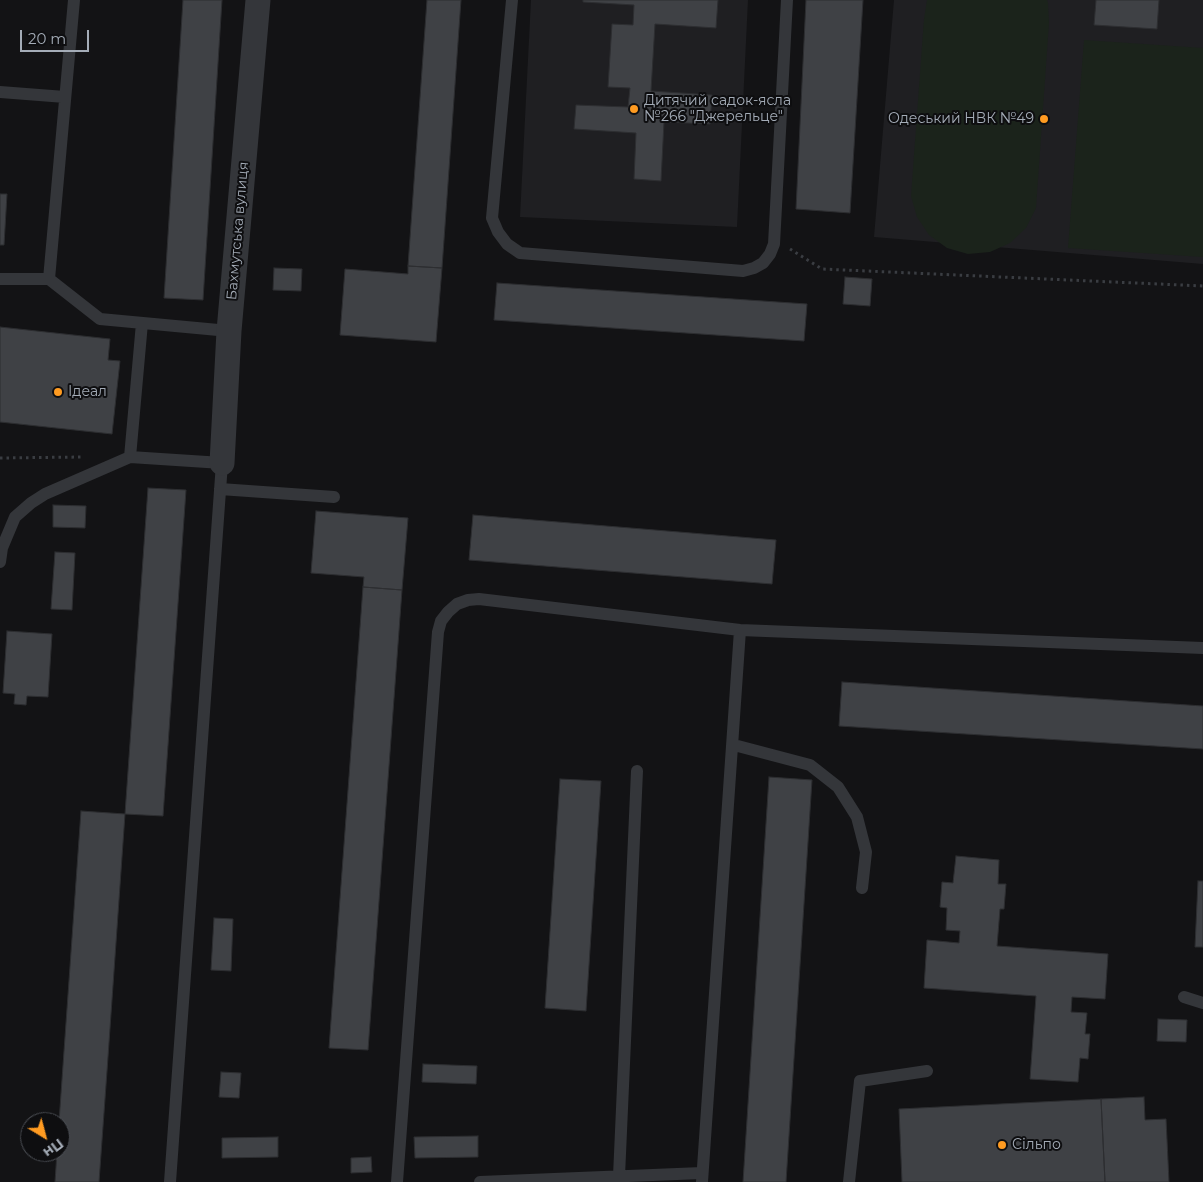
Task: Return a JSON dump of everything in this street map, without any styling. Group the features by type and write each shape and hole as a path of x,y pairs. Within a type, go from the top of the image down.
{"street":[{"name":"Бахмутська вулиця","path":"222,463 229,332 258,0"}],"lane":[{"path":"49,279 74,0"},
{"path":"512,0 492,218 498,232 507,244 520,253 743,271 754,268 763,262 770,254 774,244 787,0"},
{"path":"0,92 65,97"},
{"path":"0,279 49,279 100,319 229,332"},
{"path":"130,457 142,323"},
{"path":"0,562 2,548 15,517 31,503 46,494 130,457 222,463 170,1182"},
{"path":"220,490 334,497"},
{"path":"397,1182 438,632 441,621 457,604 479,599 740,630 1203,648"},
{"path":"480,1182 619,1176 702,1177 734,745 740,630"},
{"path":"734,745 810,765 838,787 857,817 866,852 862,888"},
{"path":"619,1176 638,771"},
{"path":"1184,997 1203,1003"},
{"path":"849,1182 860,1081 927,1071"}],"path":[{"path":"774,244 794,250 822,269 1203,286"},
{"path":"0,458 90,457"}],"shaded area":[{"name":"Дитячий садок-ясла №266 \"Джерельце\"","path":"531,0 748,0 737,227 520,217"},
{"name":"Одеський НВК №49","path":"894,0 1203,0 1203,264 874,237"},
{"path":"927,0 1047,0 1048,3 1049,23 1036,208 1026,228 1010,243 990,252 968,254 947,248 929,235 917,217 911,196"},
{"path":"1084,40 1203,48 1203,257 1068,248"}],"building":[{"path":"183,0 222,0 203,300 164,298"},
{"path":"427,0 461,0 442,268 408,266"},
{"path":"583,0 718,0 716,28 655,24 651,91 712,95 710,124 664,122 661,181 634,179 636,133 574,129 576,105 628,107 630,88 608,87 612,24 633,25 634,5 583,2"},
{"path":"806,0 863,0 850,213 796,209"},
{"path":"1096,0 1159,0 1157,29 1094,25"},
{"path":"0,194 7,194 4,245 0,245"},
{"path":"408,266 442,268 436,342 340,335 345,269 408,274"},
{"path":"274,268 302,269 301,291 273,290"},
{"path":"845,277 872,279 870,306 843,304"},
{"path":"497,283 807,304 804,341 494,320"},
{"name":"Ідеал","path":"0,327 110,339 108,360 120,361 112,434 0,422"},
{"path":"148,488 186,490 163,816 125,814"},
{"path":"53,505 86,506 85,528 53,527"},
{"path":"316,511 408,518 402,590 363,587 364,577 311,573"},
{"path":"473,515 776,540 772,584 469,560"},
{"path":"55,552 75,553 72,610 51,609"},
{"path":"363,587 402,590 368,1050 329,1048"},
{"path":"7,631 52,634 48,697 27,696 26,705 14,704 15,694 3,693"},
{"path":"842,682 1203,706 1203,749 839,726"},
{"path":"769,777 812,780 786,1182 743,1182"},
{"path":"560,779 601,781 586,1011 545,1008"},
{"path":"81,811 125,814 99,1182 55,1182 56,1162 70,1162 70,1112 60,1112"},
{"path":"956,856 999,860 998,884 1006,884 1004,909 1000,909 997,946 1108,954 1105,999 1072,997 1071,1012 1087,1013 1085,1034 1090,1034 1088,1059 1080,1058 1078,1082 1030,1079 1036,996 924,988 927,940 959,943 960,931 946,930 947,908 940,907 942,882 953,883"},
{"path":"1198,881 1203,881 1203,947 1195,947"},
{"path":"214,918 233,919 231,971 211,970"},
{"path":"1158,1019 1187,1020 1186,1042 1157,1041"},
{"path":"423,1064 477,1066 476,1084 422,1082"},
{"path":"221,1072 241,1073 239,1098 219,1097"},
{"path":"1144,1097 1145,1120 1166,1119 1169,1182 1105,1182 1101,1099"},
{"name":"Сільпо","path":"1101,1099 1105,1182 902,1182 899,1109"},
{"path":"478,1136 478,1157 415,1158 414,1137"},
{"path":"278,1137 278,1157 222,1158 222,1138"},
{"path":"371,1157 372,1172 351,1173 351,1158"}],"place":[{"name":"Дитячий садок-ясла №266 \"Джерельце\"","path":"634,109"},
{"name":"Одеський НВК №49","path":"1044,119"},
{"name":"Ідеал","path":"58,392"},
{"name":"Сільпо","path":"1002,1145"}]}
